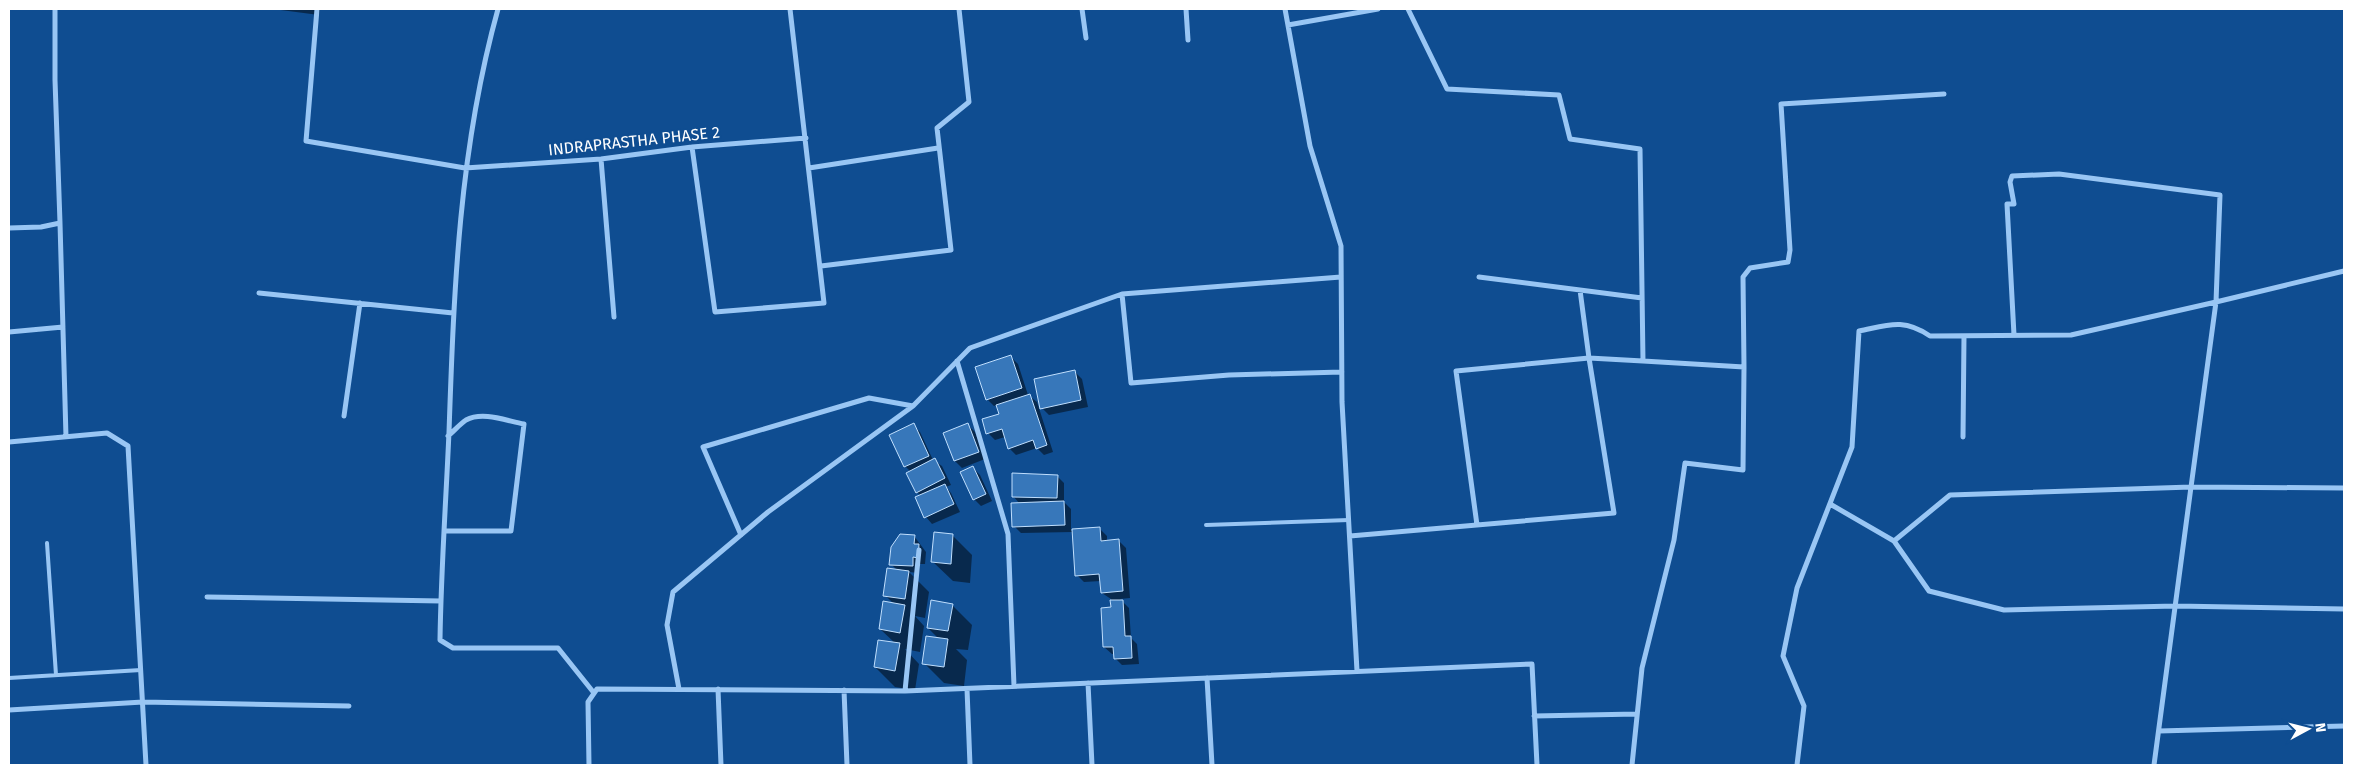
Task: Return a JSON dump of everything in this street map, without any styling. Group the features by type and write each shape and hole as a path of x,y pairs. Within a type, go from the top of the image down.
{"street":[{"path":"56,9 55,80 66,437"},
{"name":"INDRAPRASTHA PHASE 2","path":"317,9 306,141 465,168 601,159 692,147 806,138"},
{"path":"498,9 483,61 465,168 453,313 440,640 453,648 558,648 594,693"},
{"path":"692,147 714,312 824,303 790,9"},
{"path":"821,266 951,250 937,128 969,102 959,9"},
{"path":"1082,9 1086,38"},
{"path":"1186,9 1188,40"},
{"path":"1285,9 1310,146 1340,246 1342,372 1357,671"},
{"path":"1288,25 1378,9"},
{"path":"1408,9 1447,89 1559,95 1570,139 1640,149 1643,361"},
{"path":"1632,765 1642,668 1674,540 1685,464 1743,470 1743,277 1750,268 1788,262 1790,250 1781,104 1944,94"},
{"path":"809,168 938,148"},
{"path":"601,159 614,317"},
{"path":"2014,335 2007,204 2014,204 2010,182 2012,176 2019,174 2059,174 2220,195 2216,302 2154,765"},
{"path":"9,228 41,227 60,223"},
{"path":"1797,765 1804,706 1783,656 1797,588 1852,447 1859,331 1892,324 1914,326 1930,336 2071,335 2344,270"},
{"path":"679,689 667,625 673,592 768,512 914,406 970,348 1122,294 1341,277"},
{"path":"1480,277 1642,298"},
{"path":"1350,536 1614,513 1580,290"},
{"path":"259,292 453,313"},
{"path":"1122,294 1131,383 1229,374 1342,372"},
{"path":"344,416 360,303"},
{"path":"9,332 63,327"},
{"path":"1963,437 1964,336"},
{"path":"1477,525 1456,371 1589,358 1744,368"},
{"path":"957,361 1008,534 1014,686"},
{"path":"741,536 703,447 869,398 914,406"},
{"path":"444,531 511,531 524,424 488,416 477,417 467,420 448,436"},
{"path":"9,442 107,433 128,446 146,765"},
{"path":"1894,541 1950,495 2191,488 2344,488"},
{"path":"1830,504 1894,541 1929,591 2004,610 2176,606 2344,609"},
{"path":"905,691 919,550"},
{"path":"207,597 441,601"},
{"path":"589,765 588,702 597,689 905,691 1532,664 1537,765"},
{"path":"1206,678 1212,765"},
{"path":"1088,683 1092,765"},
{"path":"967,688 970,765"},
{"path":"718,689 720,765"},
{"path":"844,690 846,765"},
{"path":"9,710 143,702 349,706"},
{"path":"1534,716 1637,714"},
{"path":"2159,731 2344,726"}],"lane":[{"path":"1206,524 1348,520"},
{"path":"47,543 56,675"},
{"path":"9,678 141,670"}],"building":[{"path":"1011,355 1022,388 986,400 975,367"},
{"path":"1075,370 1081,400 1040,409 1034,379"},
{"path":"1030,394 1047,445 1036,449 1033,440 1008,449 1002,429 986,434 982,419 999,414 996,405"},
{"path":"914,423 929,456 904,467 889,435"},
{"path":"968,423 979,452 954,461 943,433"},
{"path":"935,458 945,478 916,493 906,473"},
{"path":"973,466 986,494 973,500 960,472"},
{"path":"1012,473 1058,475 1057,498 1012,497"},
{"path":"945,484 954,504 924,518 915,497"},
{"path":"1064,501 1065,525 1012,527 1011,503"},
{"path":"1100,527 1101,541 1119,539 1123,591 1101,593 1099,574 1075,576 1072,529"},
{"path":"934,532 953,534 951,564 931,562"},
{"path":"900,534 915,535 914,544 919,544 918,558 913,557 913,566 889,565 891,547"},
{"path":"887,568 909,571 905,599 883,596"},
{"path":"931,600 953,604 948,631 927,628"},
{"path":"1110,600 1123,600 1125,636 1131,636 1132,658 1114,659 1113,647 1103,647 1101,608 1111,607"},
{"path":"883,601 905,605 900,633 879,629"},
{"path":"926,636 948,639 944,667 922,664"},
{"path":"878,640 900,643 895,671 874,667"}]}
